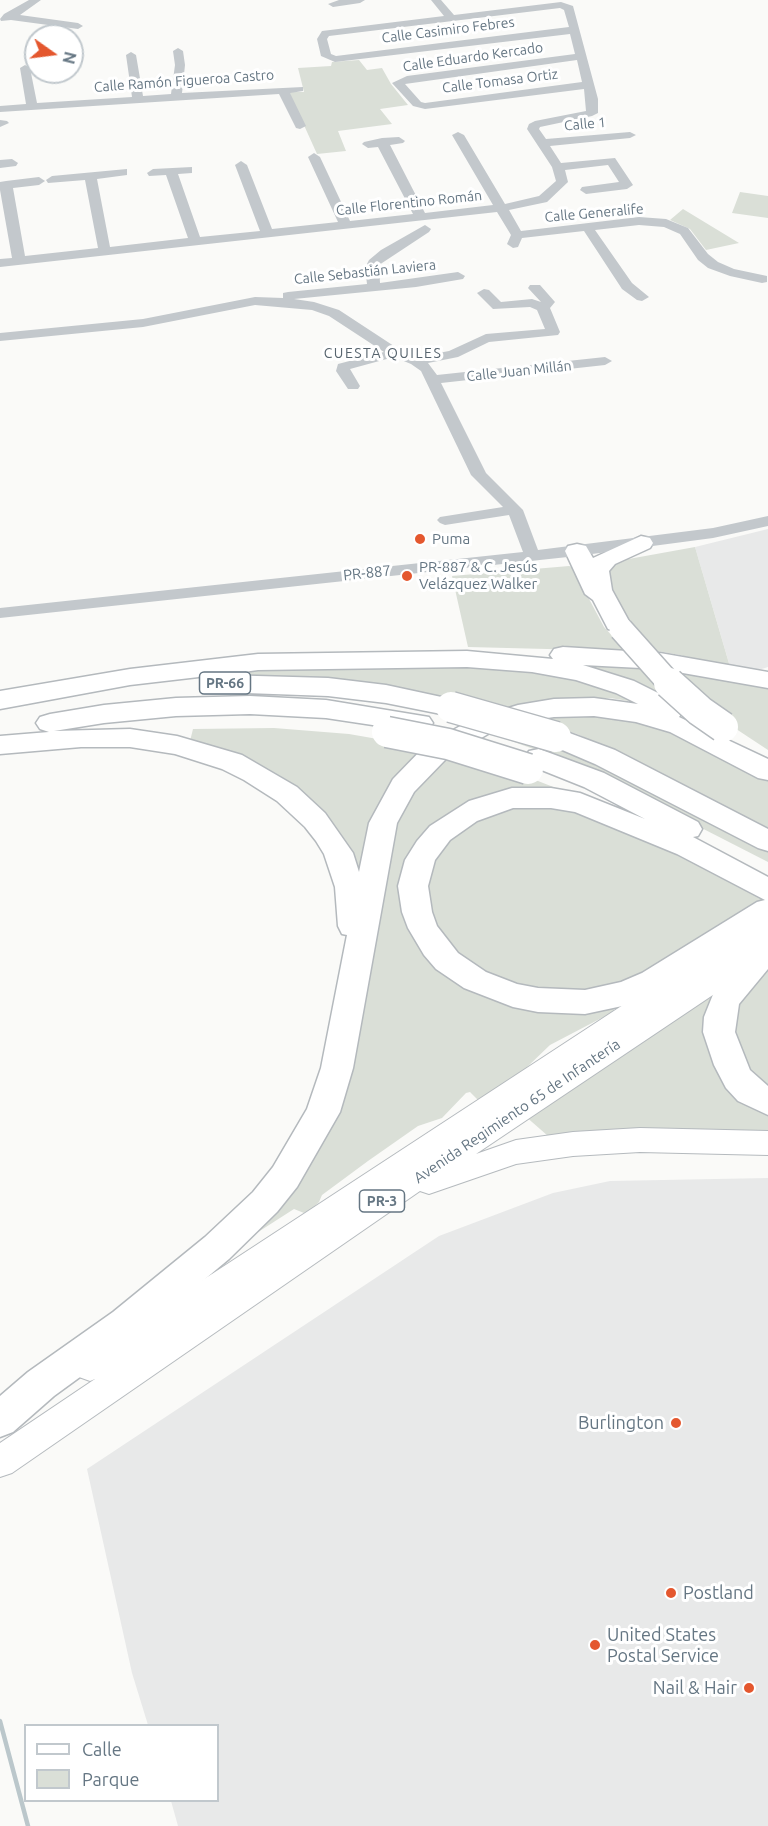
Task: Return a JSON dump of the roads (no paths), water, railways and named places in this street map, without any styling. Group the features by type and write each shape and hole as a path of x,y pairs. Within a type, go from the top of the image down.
{"highway":[{"path":"619,626 600,590 597,571 606,559 641,543"},
{"path":"577,551 598,596 619,626 658,673 728,740 768,771"},
{"path":"0,700 130,677 360,652 477,652 660,661 768,680"},
{"path":"258,662 467,659 509,661 566,669 604,679 644,695 699,726 768,758"},
{"name":"PR-66","path":"0,709 143,687 252,682 318,686 386,694 510,722 541,755 614,761 768,841"},
{"name":"PR-66","path":"0,733 104,714 214,705 327,709 419,723 541,755 594,780 765,889"},
{"path":"0,1422 40,1384 126,1323 217,1248 265,1202 291,1167 323,1112 337,1068 383,823 403,786 425,761 448,744 483,725 518,714 554,708 594,707 638,713 701,735 728,740"},
{"path":"0,739 104,725 198,719 311,722 387,732 458,747 541,755 599,799 765,889 653,981 627,993 585,1002 558,1002 513,995 493,988 447,961 423,928 414,898 413,886 420,860 440,833 478,808 512,798 550,798 580,803 681,845"},
{"path":"0,746 81,738 149,740 177,745 221,758 268,781 288,794 315,820 338,853 344,868 350,887 352,907 351,952 354,987"},
{"path":"768,946 725,1000 719,1032 730,1065 738,1079 750,1092 768,1102"}],"main road":[{"name":"Avenida Regimiento 65 de Infantería","path":"0,1422 223,1283 768,923"},
{"name":"Avenida Regimiento 65 de Infantería","path":"0,1462 387,1198 768,946"},
{"path":"387,1198 486,1161 544,1148 640,1140 768,1143"}],"street":[{"path":"4,19 36,0"},
{"path":"333,4 360,0"},
{"path":"436,0 452,18 561,5 569,8 588,85 592,112 534,123 533,129 558,167 611,161 627,185 586,190"},
{"name":"Calle Casimiro Febres","path":"452,18 326,33 322,39 326,56 335,59 574,30"},
{"path":"4,19 66,21 73,24"},
{"path":"176,96 180,65 178,50"},
{"path":"131,55 138,100"},
{"name":"Calle Eduardo Kercado","path":"417,104 398,83 406,79 581,56"},
{"path":"28,84 32,107"},
{"name":"Calle Tomasa Ortiz","path":"417,104 425,106 588,85"},
{"path":"278,87 300,126"},
{"name":"Calle Ramón Figueroa Castro","path":"0,110 278,87 299,89"},
{"path":"444,136 474,133"},
{"name":"Calle Generalife","path":"458,135 500,208 515,240 587,227 639,221 666,223 684,231 713,265 730,272 762,279"},
{"name":"Calle 1","path":"543,143 630,135"},
{"path":"368,144 399,141"},
{"path":"374,286 370,268 417,232 423,223 382,142"},
{"path":"298,159 319,157 346,225"},
{"path":"242,164 268,234"},
{"name":"Calle Florentino Román","path":"0,263 346,225 423,223 528,204 543,199 562,182 558,167"},
{"path":"153,173 188,170"},
{"path":"19,261 3,185 123,172"},
{"path":"171,172 195,240"},
{"path":"90,176 105,252"},
{"path":"587,227 627,286 642,297"},
{"name":"Calle Sebastián Laviera","path":"276,301 288,296 416,283 458,276"},
{"path":"416,361 453,354 486,338 553,332 549,306 535,288"},
{"path":"484,293 498,306 532,303 549,306"},
{"path":"0,337 143,323 255,302 276,301 314,306 334,313 395,352 416,361 427,369 435,390 479,475 515,510 532,556"},
{"path":"353,386 343,371 343,367 395,352"},
{"name":"Calle Juan Millán","path":"433,380 605,361"},
{"path":"445,520 515,510"},
{"name":"PR-887","path":"0,613 577,551 713,533 768,521"}],"waterway":[{"path":"0,1721 28,1826"}],"place":[{"name":"Puma","path":"420,539"},
{"name":"PR-887 & C. Jesús Velázquez Walker","path":"407,576"},
{"name":"Burlington","path":"676,1423"},
{"name":"Postland","path":"671,1593"},
{"name":"United States Postal Service","path":"595,1645"},
{"name":"Nail & Hair","path":"749,1688"}],"district":[{"name":"CUESTA QUILES","path":"383,353"}]}
